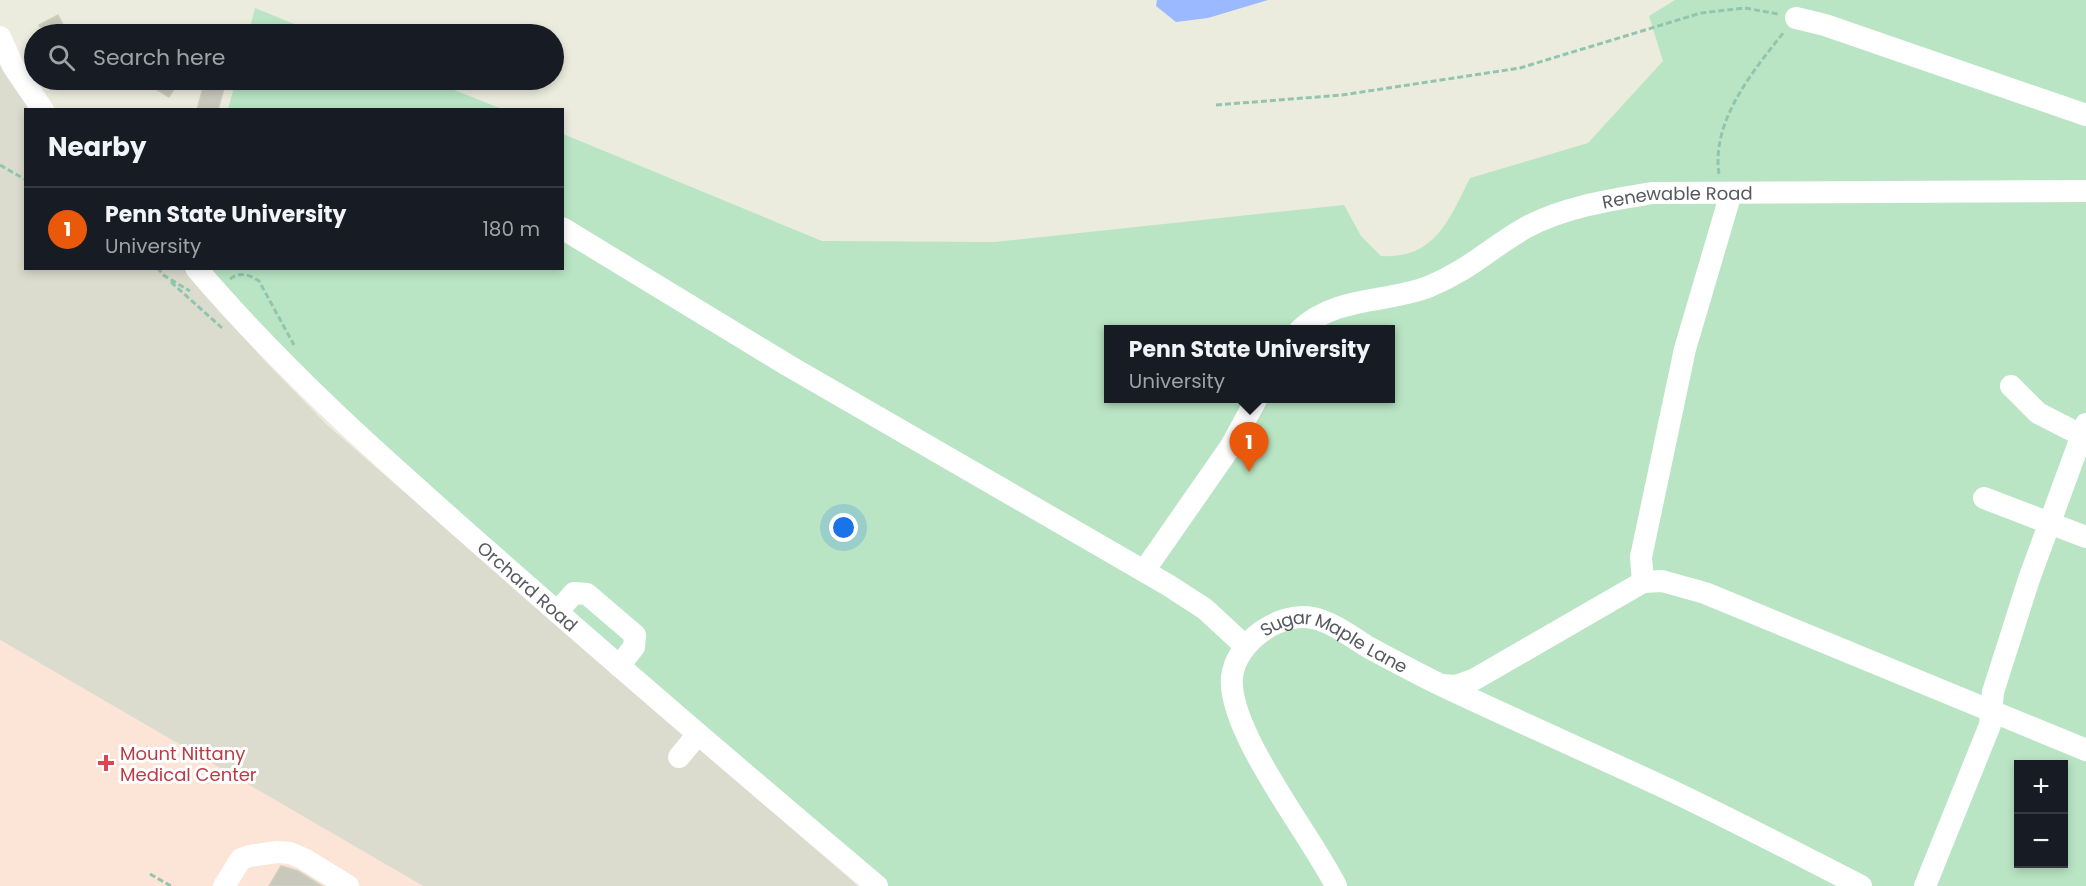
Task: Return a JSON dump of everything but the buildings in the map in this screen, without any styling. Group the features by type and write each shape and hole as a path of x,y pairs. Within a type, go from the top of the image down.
{"street":[{"path":"1796,18 2086,115"},
{"path":"0,37 13,66 24,82"},
{"path":"29,90 42,108"},
{"name":"Renewable Road","path":"1307,325 1324,313 1340,306 1426,287 1453,276 1540,220 1607,201 1652,193 2086,191"},
{"path":"1643,582 1641,557 1685,349 1726,193"},
{"path":"564,229 789,366 1144,571 1205,609 1245,646"},
{"name":"Orchard Road","path":"198,270 296,378 557,612 877,886"},
{"path":"1924,886 1990,725 1993,692 2084,429 2038,413 2012,386"},
{"path":"1144,571 1220,462 1255,403"},
{"path":"1984,498 2049,525 2086,537"},
{"path":"1441,684 1456,686 1474,679 1643,582 1662,581 1705,593 2086,750"},
{"path":"557,612 574,593 587,594 635,635 634,647 619,666"},
{"name":"Sugar Maple Lane","path":"1336,886 1241,723 1235,706 1232,676 1245,646 1280,621 1301,617 1315,618 1441,684 1674,792 1861,886"},
{"path":"679,757 698,734"},
{"path":"224,886 241,859 249,856 290,853 348,886"}],"path":[{"path":"1216,105 1342,95 1520,68 1701,13 1745,8 1796,18 1750,76 1723,128 1717,159 1726,193"},
{"path":"0,165 24,179"},
{"path":"159,270 164,274"},
{"path":"225,283 242,274 259,281 297,350"},
{"path":"150,874 171,886"}],"shaded area":[{"path":"0,54 33,108 24,108 24,270 185,270 264,360 327,425 858,886 423,886 0,640"},
{"name":"Mount Nittany Medical Center","path":"0,640 423,886 0,886"}],"green space":[{"path":"1675,0 2086,0 2086,886 871,886 182,270 564,270 564,134 822,241 994,242 1344,205 1361,236 1381,256 1415,251 1427,244 1447,222 1470,178 1588,143 1663,61 1649,16"},
{"path":"255,8 294,24 251,24"},
{"path":"233,90 454,90 499,108 228,108"}],"water":[{"path":"1157,0 1268,0 1208,18 1176,22 1156,6"}],"place":[{"name":"Penn State University","path":"1249,472"},
{"name":"Mount Nittany Medical Center","path":"106,763"}]}
